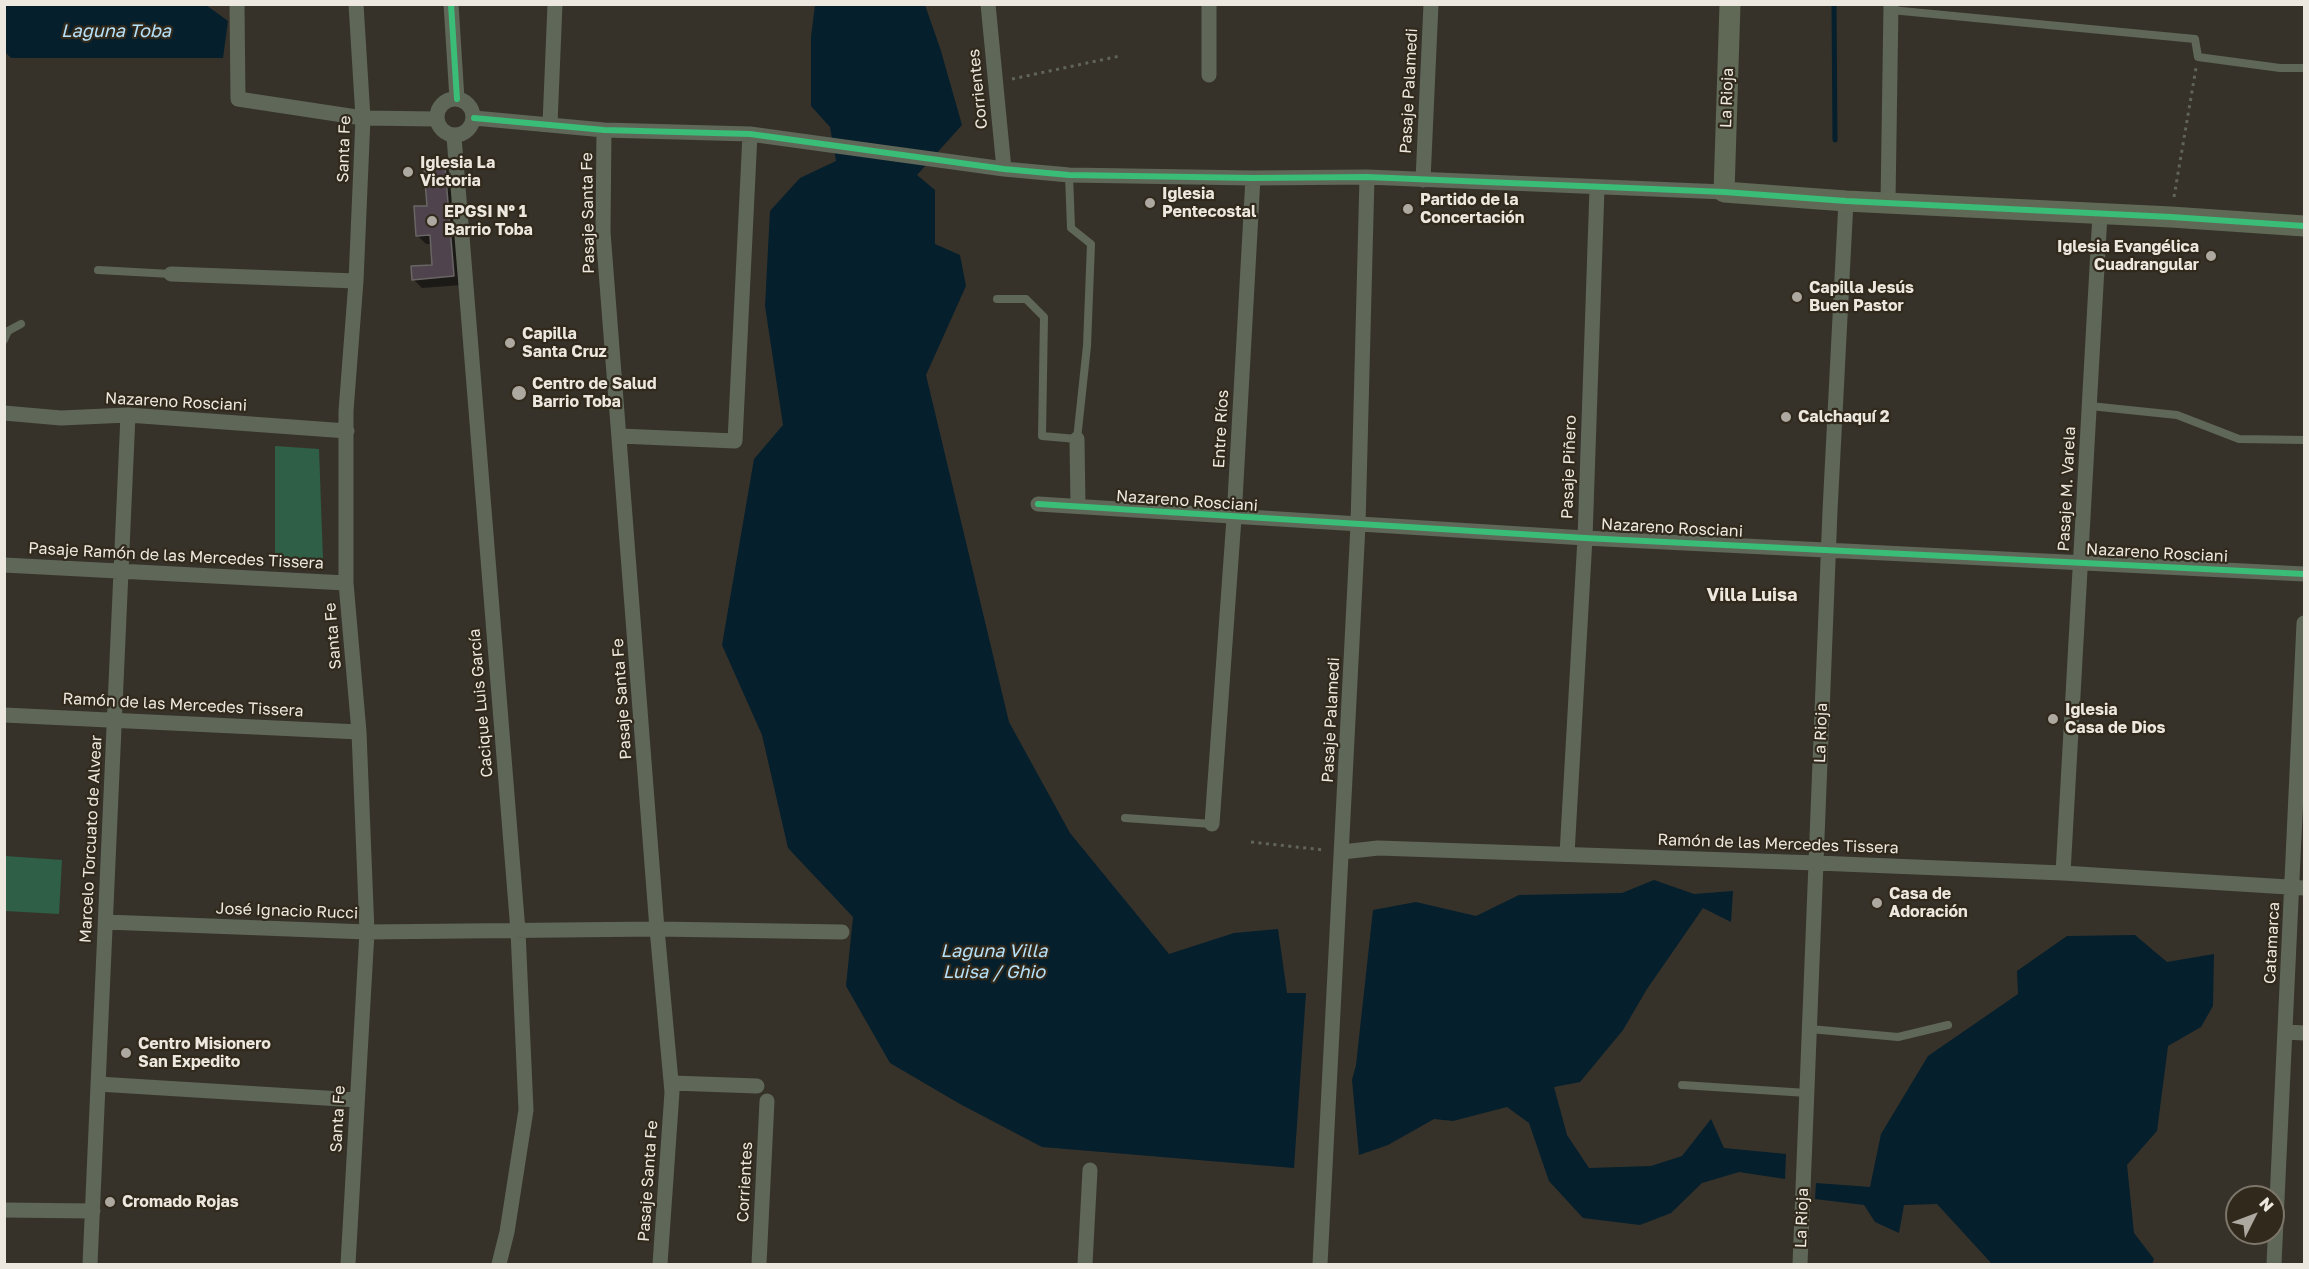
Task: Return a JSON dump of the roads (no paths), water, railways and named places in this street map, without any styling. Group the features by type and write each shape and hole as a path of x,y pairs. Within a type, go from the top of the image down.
{"street":[{"path":"237,4 238,99 363,118 436,119"},
{"name":"Santa Fe","path":"348,1264 367,932 359,732 346,583 346,411 357,281 363,118 356,4"},
{"path":"451,4 457,99"},
{"path":"550,124 555,4"},
{"name":"Corrientes","path":"988,4 1004,169"},
{"path":"1209,4 1209,75"},
{"name":"Pasaje Palamedi","path":"1423,180 1431,4"},
{"name":"La Rioja","path":"1724,192 1730,4"},
{"path":"1888,202 1891,7"},
{"path":"457,99 472,108 474,118 471,127 464,134 454,136 442,131 436,119 438,108 446,101 457,99"},
{"path":"474,118 604,130 750,134 802,143 1004,169 1069,175 1367,177 1724,192 1846,201 2304,226"},
{"name":"Pasaje Santa Fe","path":"604,130 603,232 657,929 672,1083 660,1264"},
{"path":"620,436 735,441 750,134"},
{"name":"Cacique Luis García","path":"454,136 518,931 526,1110 507,1232 499,1264"},
{"name":"Pasaje Palamedi","path":"1320,1264 1358,525 1367,177"},
{"name":"Entre Ríos","path":"1212,824 1234,518 1253,178"},
{"name":"Pasaje Piñero","path":"1568,854 1585,538 1597,188"},
{"name":"La Rioja","path":"1800,1264 1828,549 1846,201"},
{"name":"Pasaje M. Varela","path":"2063,873 2100,214"},
{"path":"171,274 357,281"},
{"name":"Nazareno Rosciani","path":"4,413 61,418 128,415 346,431"},
{"name":"Marcelo Torcuato de Alvear","path":"90,1264 128,415"},
{"path":"1077,440 1078,506"},
{"name":"Nazareno Rosciani","path":"1038,504 1234,518 1585,538 2304,574"},
{"name":"Pasaje Ramón de las Mercedes Tissera","path":"4,565 121,573 346,583"},
{"name":"Catamarca","path":"2274,1264 2286,1032 2299,887 2304,623"},
{"name":"Ramón de las Mercedes Tissera","path":"4,715 359,732"},
{"name":"Ramón de las Mercedes Tissera","path":"1342,852 1378,848 1817,863 2063,873 2299,887"},
{"name":"José Ignacio Rucci","path":"106,922 367,932 518,931"},
{"path":"518,931 657,929 842,932"},
{"path":"2286,1032 2304,1033"},
{"path":"672,1083 757,1086"},
{"path":"98,1084 357,1100"},
{"name":"Corrientes","path":"759,1264 767,1101"},
{"path":"1085,1264 1090,1170"},
{"path":"4,1210 93,1211"}],"lane":[{"path":"1891,7 2195,39 2198,57 2304,69"},
{"path":"997,299 1026,299 1044,317 1042,436 1077,440 1087,346 1091,244 1071,228 1069,175"},
{"path":"98,270 171,274"},
{"path":"4,340 8,331 21,324"},
{"path":"2090,406 2177,415 2239,439 2304,440"},
{"path":"1125,818 1212,824"},
{"path":"1810,1029 1898,1037 1948,1025"},
{"path":"1682,1085 1807,1093"}],"water":[{"name":"Laguna Toba","path":"5,4 206,5 228,21 223,58 11,58 5,52"},
{"name":"Laguna Villa Luisa / Ghio","path":"815,5 925,5 962,125 917,175 935,190 935,244 960,255 966,286 926,375 1009,722 1070,833 1169,954 1234,933 1278,929 1287,993 1306,993 1294,1168 1042,1147 960,1104 890,1063 846,986 853,917 788,848 762,735 722,645 754,459 783,425 765,306 770,211 800,178 836,161 830,127 811,106 811,37"},
{"path":"1654,880 1694,894 1733,891 1731,922 1703,908 1647,989 1623,1030 1580,1082 1554,1087 1567,1135 1589,1168 1651,1166 1682,1156 1711,1119 1724,1148 1786,1154 1785,1179 1739,1172 1702,1183 1671,1213 1640,1225 1583,1218 1549,1181 1529,1123 1507,1107 1453,1121 1434,1119 1388,1145 1359,1155 1352,1080 1356,1065 1373,910 1416,902 1476,916 1519,895 1622,893"},
{"path":"2135,935 2167,962 2214,954 2213,1006 2201,1027 2168,1046 2157,1131 2127,1165 2134,1233 2154,1259 2152,1264 1992,1264 1937,1204 1904,1205 1899,1233 1875,1222 1864,1205 1815,1199 1816,1183 1870,1187 1881,1134 1928,1056 2018,994 2017,971 2067,936"}],"waterway":[{"path":"1834,4 1835,140"}],"place":[{"name":"Iglesia La Victoria","path":"408,172"},
{"name":"Iglesia Pentecostal","path":"1150,203"},
{"name":"Partido de la Concertación","path":"1408,209"},
{"name":"EPGSI Nº 1 Barrio Toba","path":"432,221"},
{"name":"Iglesia Evangélica Cuadrangular","path":"2211,256"},
{"name":"Capilla Jesús Buen Pastor","path":"1797,297"},
{"name":"Capilla Santa Cruz","path":"510,343"},
{"name":"Centro de Salud Barrio Toba","path":"519,393"},
{"name":"Calchaquí 2","path":"1786,417"},
{"name":"Iglesia Casa de Dios","path":"2053,719"},
{"name":"Casa de Adoración","path":"1877,903"},
{"name":"Centro Misionero San Expedito","path":"126,1053"},
{"name":"Cromado Rojas","path":"110,1202"}],"district":[{"name":"Villa Luisa","path":"1752,595"}]}
